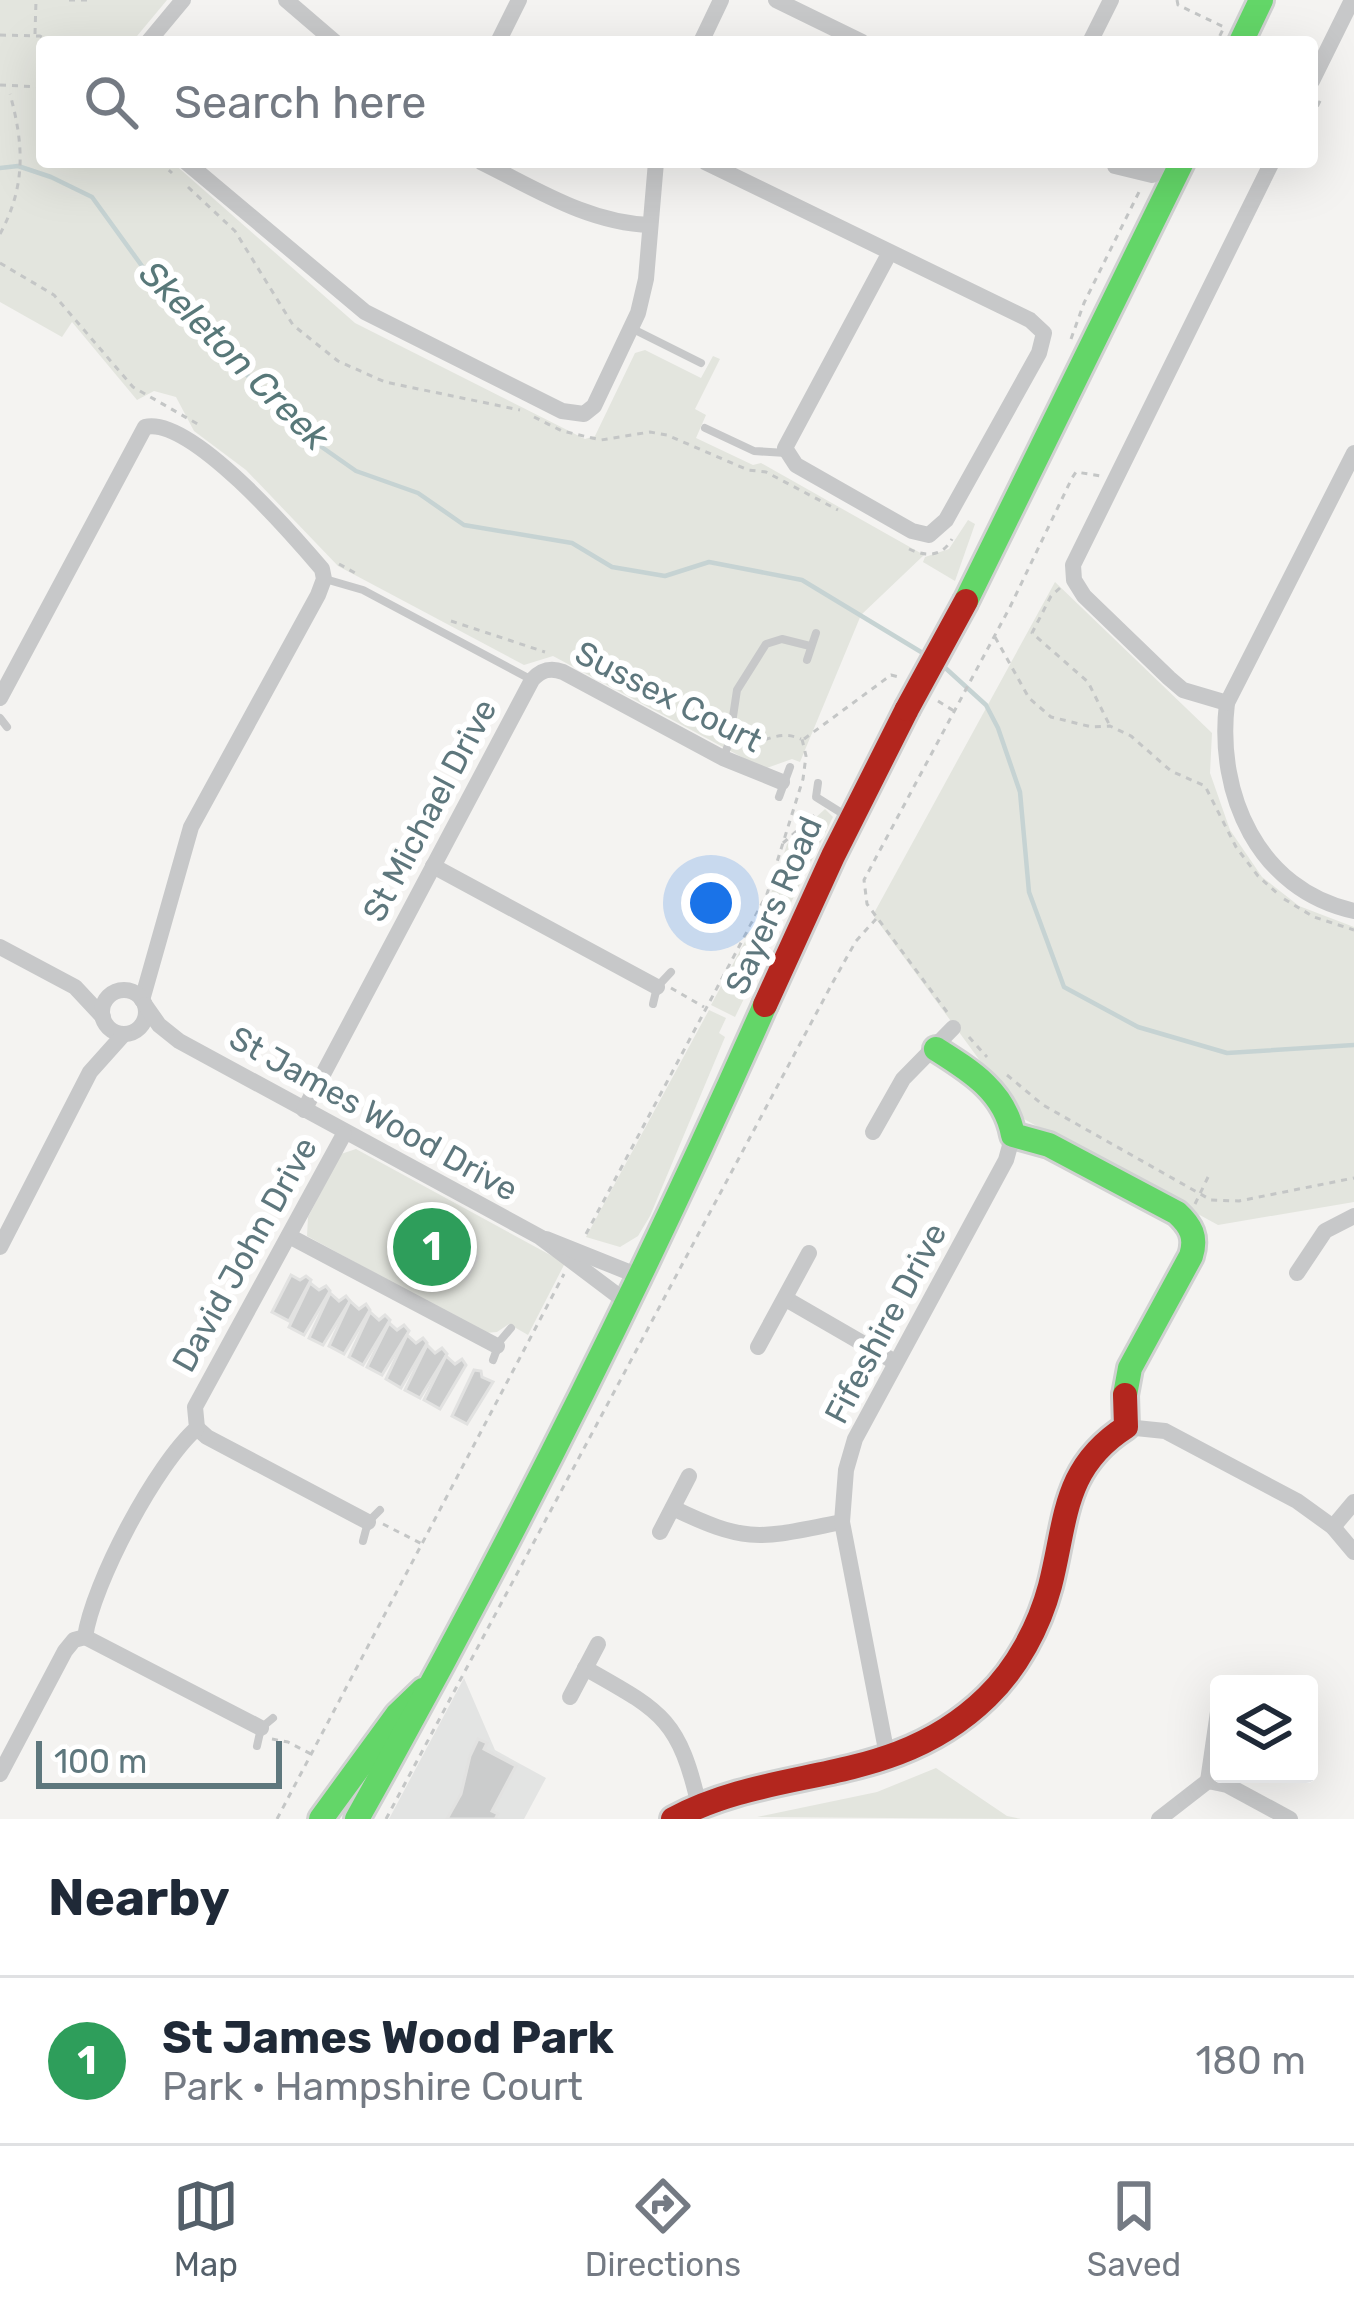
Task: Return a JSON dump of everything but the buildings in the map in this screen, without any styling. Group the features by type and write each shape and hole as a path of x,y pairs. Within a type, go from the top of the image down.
{"main road":[{"path":"1244,36 1262,0"},
{"name":"Sayers Road","path":"357,1819 629,1304 838,811 907,709 966,601 1177,168"},
{"path":"673,1819 699,1806 888,1760 946,1732 987,1697 1013,1665 1043,1607 1076,1477 1095,1447 1126,1427 1123,1403 1130,1368 1196,1242 1190,1226 1049,1144 1013,1135 998,1096 974,1073 935,1049"},
{"name":"Sayers Road","path":"321,1819 397,1715 430,1688"}],"street":[{"path":"153,36 183,0"},
{"path":"286,0 328,36"},
{"path":"307,18 317,0"},
{"path":"501,36 519,0"},
{"path":"704,36 721,0"},
{"path":"776,0 850,36"},
{"path":"1093,36 1111,0"},
{"path":"1318,69 1352,0"},
{"path":"193,168 380,322 562,411 584,414 594,406 632,328 646,279 655,168"},
{"path":"494,168 602,220 650,225"},
{"path":"717,168 890,252 1037,324 1044,334 1039,353 946,520 933,534 912,531 796,465 786,452 788,438 890,252"},
{"path":"1117,168 1164,197"},
{"path":"1125,168 1152,176 1168,168"},
{"path":"1226,704 1183,691 1084,596 1074,580 1077,555 1269,168"},
{"path":"0,698 145,427 166,428 246,484 322,569 324,579 191,827 152,960 143,1023 90,1072"},
{"path":"1354,453 1226,704 1233,797 1255,844 1294,886 1354,911"},
{"name":"Sussex Court","path":"532,680 549,669 563,672 723,758 784,782"},
{"name":"St Michael Drive","path":"304,1110 532,680"},
{"path":"433,866 657,991"},
{"path":"0,947 75,987 112,1031 127,1034"},
{"path":"1,1244 90,1072 106,1000 140,977 152,960"},
{"path":"75,987 118,992 143,1003"},
{"name":"St James Wood Drive","path":"143,1003 179,1041 344,1134 574,1255 641,1277"},
{"path":"873,1132 904,1079 953,1028"},
{"name":"St James Wood Drive","path":"127,1034 179,1041"},
{"name":"David John Drive","path":"0,1774 64,1651 74,1640 85,1637 97,1592 159,1474 197,1428 195,1407 344,1134"},
{"name":"Fifeshire Drive","path":"888,1760 842,1522 846,1470 855,1439 1006,1160 1013,1135"},
{"path":"1297,1273 1325,1232 1354,1216"},
{"path":"289,1236 495,1353"},
{"path":"758,1347 808,1253"},
{"name":"St James Wood Drive","path":"574,1255 629,1304"},
{"path":"786,1299 895,1362"},
{"path":"1126,1427 1166,1431 1297,1501 1333,1527 1354,1552"},
{"path":"197,1428 373,1516"},
{"path":"660,1532 689,1476"},
{"path":"1333,1527 1354,1502"},
{"path":"673,1508 721,1532 742,1536 770,1537 842,1522"},
{"path":"85,1637 263,1731"},
{"path":"570,1696 598,1644"},
{"path":"585,1668 650,1705 667,1721 681,1742 699,1806"},
{"path":"1159,1819 1208,1781 1210,1767"},
{"path":"1208,1781 1227,1785 1290,1819"}],"lane":[{"path":"632,328 701,363"},
{"path":"705,428 754,451 786,452"},
{"name":"St Michael Drive","path":"324,579 363,590 532,680"},
{"path":"807,660 816,633"},
{"path":"723,758 737,690 766,644 782,639 810,646"},
{"path":"0,718 8,727"},
{"path":"818,783 816,797 838,811"},
{"path":"657,991 671,972"},
{"path":"495,1353 511,1328"},
{"path":"363,1541 373,1516"}],"path":[{"path":"0,35 35,36 36,0"},
{"path":"69,0 91,0"},
{"path":"1178,0 1178,5 1224,27 1219,36"},
{"path":"0,85 36,87"},
{"path":"0,233 15,203 22,162 22,136 10,94"},
{"path":"0,263 54,295 133,387 203,428"},
{"path":"988,1057 956,1023 878,917 863,895 864,880 1072,478 1076,472 1086,472 1114,480"},
{"path":"1074,580 1051,596 1032,633 1088,682 1111,726"},
{"path":"994,635 1029,698 1051,717 1092,727 1111,726 1131,736 1171,771 1211,791 1236,847 1258,876 1314,916 1354,930"},
{"path":"277,1819 767,894 806,765 802,740 891,675 905,680"},
{"path":"938,700 956,709"},
{"path":"783,844 838,811"},
{"path":"386,1819 833,982 856,941 878,917"},
{"path":"657,991 706,1008"},
{"path":"1001,1070 1043,1105 1211,1200 1240,1201 1354,1178"},
{"path":"1190,1226 1210,1173"},
{"path":"373,1516 423,1545"},
{"path":"263,1731 311,1754"}],"shaded area":[{"path":"0,0 167,0 137,36 36,36 36,168 179,168 355,323 585,439 595,436 635,353 645,350 701,378 713,356 720,359 695,409 706,415 696,438 753,465 761,463 924,555 861,615 800,762 792,759 764,769 553,656 524,665 338,566 246,470 194,431 176,397 154,391 137,400 72,322 62,337 0,302"},
{"path":"968,520 975,524 955,581 923,562 949,549"},
{"path":"1055,582 1212,733 1210,773 1230,830 1262,877 1299,906 1354,927 1354,1202 1218,1225 1022,1118 873,915"},
{"path":"825,809 833,817 735,1017 711,1005 772,891 787,844"},
{"path":"709,1010 726,1018 719,1033 725,1037 650,1216 638,1236 620,1247 586,1237"},
{"path":"356,1149 565,1263 528,1335 509,1324 485,1333 307,1236 308,1217 341,1154"},
{"path":"464,1678 495,1750 546,1778 524,1819 389,1819"},
{"path":"936,1768 1007,1816 1021,1819 757,1817 877,1792"}],"waterway":[{"name":"Skeleton Creek","path":"0,168 18,166 92,197 155,284 199,319 232,360 316,443 356,471 418,493 464,525 572,543 612,567 665,576 709,562 802,580 926,655"},
{"name":"Skeleton Creek","path":"941,664 986,705 998,728 1020,792 1029,892 1064,987 1138,1027 1227,1053 1354,1045"}],"traffic: fast":[{"path":"1244,36 1261,0"},
{"path":"966,601 1179,168"},
{"path":"357,1819 571,1416 765,1005"},
{"path":"936,1049 994,1095 1013,1135 1049,1145 1177,1213 1189,1227 1191,1256 1130,1368 1125,1395"},
{"path":"321,1819 397,1715 423,1690"}],"traffic: jam":[{"path":"907,709 966,601"},
{"path":"765,1005 907,709"},
{"path":"673,1819 712,1801 834,1772 913,1747 951,1726 987,1697 1017,1660 1040,1617 1070,1497 1090,1460 1126,1427 1125,1395"}],"place":[{"name":"St James Wood Park","path":"432,1247"}]}
